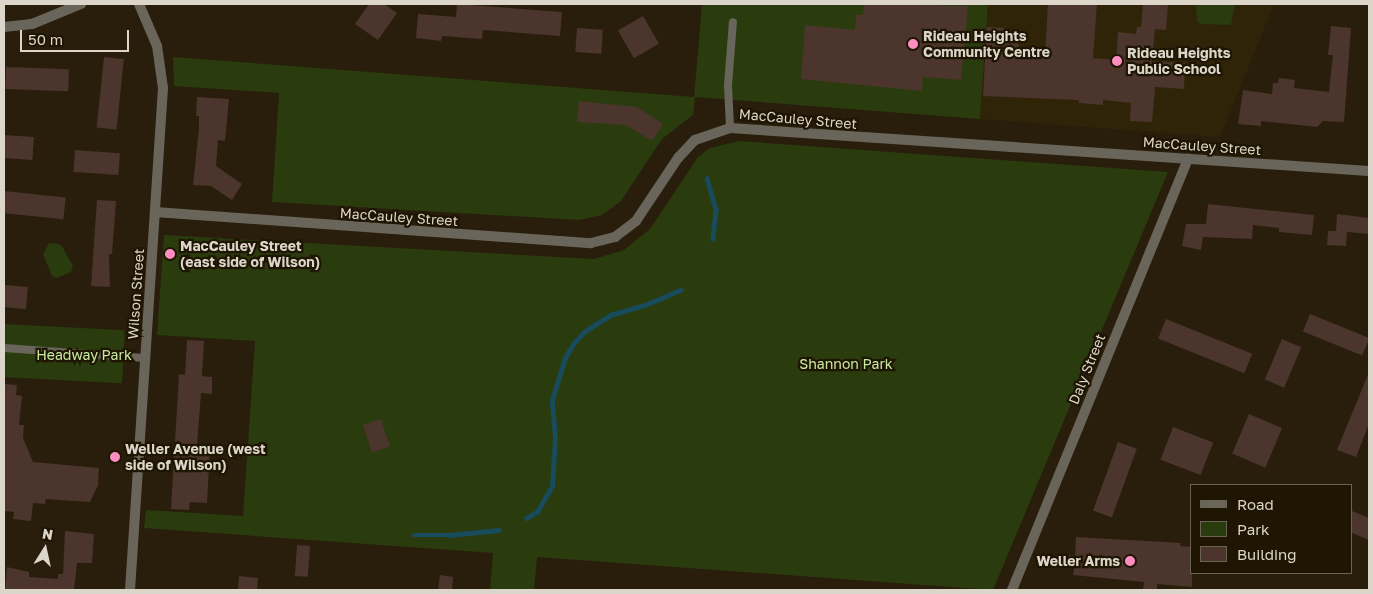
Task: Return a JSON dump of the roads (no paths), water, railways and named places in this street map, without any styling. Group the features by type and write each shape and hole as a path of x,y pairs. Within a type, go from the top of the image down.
{"street":[{"path":"4,27 32,24 81,4"},
{"name":"Wilson Street","path":"130,590 155,212 162,67 157,46 139,4"},
{"name":"MacCauley Street","path":"155,212 591,243 615,237 636,222 678,158 695,140 730,128 1369,171"},
{"name":"Daly Street","path":"1012,590 1188,158"}],"lane":[{"path":"730,128 728,85 733,22"},
{"path":"4,348 146,358"}],"waterway":[{"path":"707,178 716,210 713,239"},
{"path":"526,518 537,512 552,486 555,438 552,400 565,358 573,344 584,332 610,315 645,305 681,290"},
{"path":"414,535 449,535 499,530"}],"place":[{"name":"Rideau Heights Community Centre","path":"913,44"},
{"name":"Rideau Heights Public School","path":"1117,61"},
{"name":"MacCauley Street (east side of Wilson)","path":"170,254"},
{"name":"Weller Avenue (west side of Wilson)","path":"115,457"},
{"name":"Weller Arms","path":"1130,561"}],"park label":[{"name":"Headway Park","path":"84,355"},
{"name":"Shannon Park","path":"846,364"}]}
